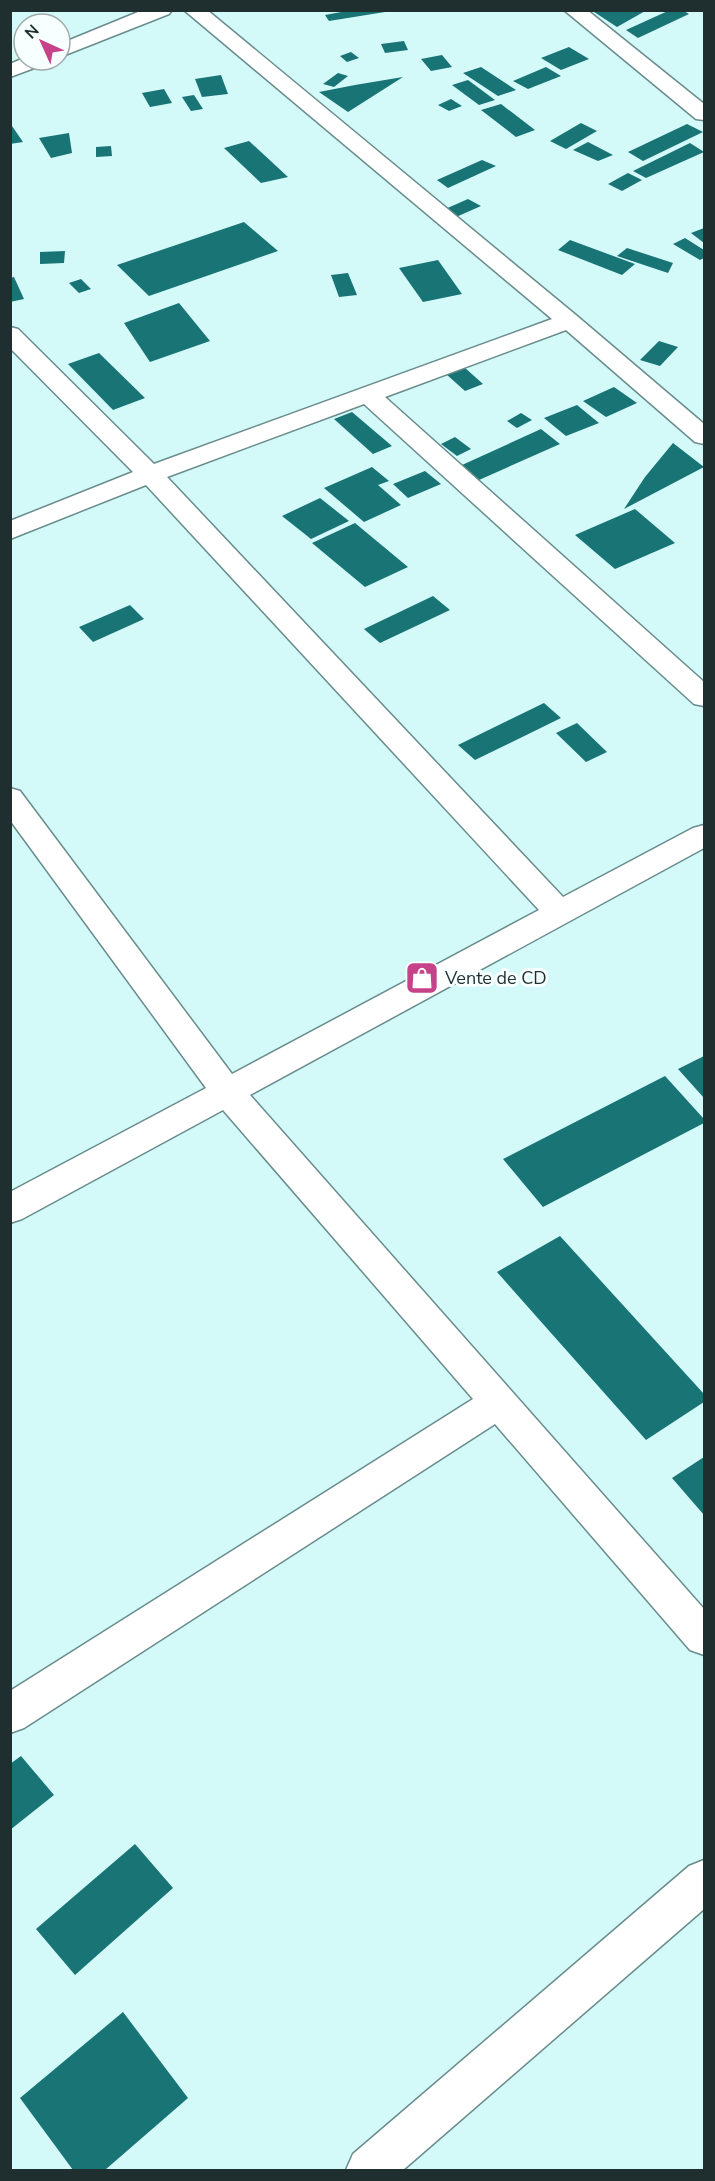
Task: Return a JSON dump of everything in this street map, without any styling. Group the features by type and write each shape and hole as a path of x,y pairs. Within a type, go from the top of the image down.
{"street":[{"path":"72,46 162,10"},
{"path":"194,10 569,321 705,437"},
{"path":"574,10 705,114"},
{"path":"10,531 150,474 569,321"},
{"path":"10,334 150,474 560,913"},
{"path":"368,394 705,697"},
{"path":"10,798 228,1093 705,1637"},
{"path":"10,1209 705,835"},
{"path":"10,1714 499,1402"},
{"path":"369,2170 705,1881"}],"building":[{"path":"352,10 385,10 385,12 329,21 325,15"},
{"path":"591,10 647,10 617,27"},
{"path":"670,10 682,10 689,14 638,38 626,30"},
{"path":"404,41 408,50 385,53 381,44"},
{"path":"569,47 589,59 561,70 541,58"},
{"path":"351,52 359,58 347,62 340,56"},
{"path":"442,55 452,67 431,71 421,59"},
{"path":"481,67 516,90 498,96 463,73"},
{"path":"546,67 561,76 528,89 513,81"},
{"path":"338,73 348,76 334,87 323,84"},
{"path":"221,75 228,94 202,97 195,79"},
{"path":"403,77 348,112 319,92 355,85"},
{"path":"468,80 495,100 479,105 452,85"},
{"path":"164,89 172,103 150,107 142,93"},
{"path":"194,95 203,109 191,111 182,97"},
{"path":"451,99 462,106 449,111 438,105"},
{"path":"501,104 535,130 516,137 481,110"},
{"path":"10,123 23,142 10,144"},
{"path":"581,123 597,131 566,149 550,141"},
{"path":"687,124 703,132 643,161 628,152"},
{"path":"69,133 72,153 51,158 39,138"},
{"path":"249,141 288,177 261,183 224,148"},
{"path":"588,142 613,155 598,161 573,150"},
{"path":"690,143 704,152 646,178 633,171"},
{"path":"111,146 112,156 96,157 96,147"},
{"path":"482,160 496,166 448,188 437,180"},
{"path":"628,173 642,180 622,191 608,184"},
{"path":"468,199 481,206 456,217 443,210"},
{"path":"244,222 278,251 149,296 117,265"},
{"path":"704,228 704,243 691,233"},
{"path":"685,238 704,250 704,258 700,260 673,244"},
{"path":"570,240 635,264 622,275 558,250"},
{"path":"627,248 673,263 668,273 617,256"},
{"path":"65,251 64,263 40,264 40,252"},
{"path":"438,260 462,294 423,302 399,268"},
{"path":"348,273 357,295 339,297 331,275"},
{"path":"14,277 24,299 10,302 10,278"},
{"path":"81,279 91,289 79,293 69,283"},
{"path":"179,303 210,341 150,362 124,323"},
{"path":"659,341 678,347 660,366 640,360"},
{"path":"99,353 145,398 113,410 68,364"},
{"path":"464,367 483,384 465,391 446,374"},
{"path":"614,387 637,403 606,417 583,401"},
{"path":"577,405 599,423 566,436 544,418"},
{"path":"352,412 392,446 373,454 334,419"},
{"path":"521,413 532,420 517,428 507,421"},
{"path":"541,429 560,444 479,480 462,465"},
{"path":"455,437 471,449 457,456 441,444"},
{"path":"673,443 704,467 624,509 645,477"},
{"path":"372,467 389,481 378,485 401,505 364,522 324,488"},
{"path":"425,471 441,484 408,498 393,484"},
{"path":"320,498 349,521 311,539 282,516"},
{"path":"635,509 675,543 615,569 575,535"},
{"path":"355,523 408,567 365,587 312,543"},
{"path":"433,596 450,610 380,643 364,629"},
{"path":"130,605 144,619 93,642 79,627"},
{"path":"544,703 561,718 475,760 458,745"},
{"path":"577,723 607,752 586,762 556,733"},
{"path":"704,1056 704,1098 678,1069"},
{"path":"665,1076 704,1119 704,1123 543,1207 503,1159"},
{"path":"560,1236 704,1394 704,1402 646,1440 497,1272"},
{"path":"704,1457 704,1515 672,1478"},
{"path":"21,1756 54,1795 10,1830 10,1764"},
{"path":"135,1844 173,1888 75,1975 36,1929"},
{"path":"123,2012 188,2098 105,2170 73,2170 20,2098"}],"place":[{"name":"Vente de CD","path":"422,978"}]}
